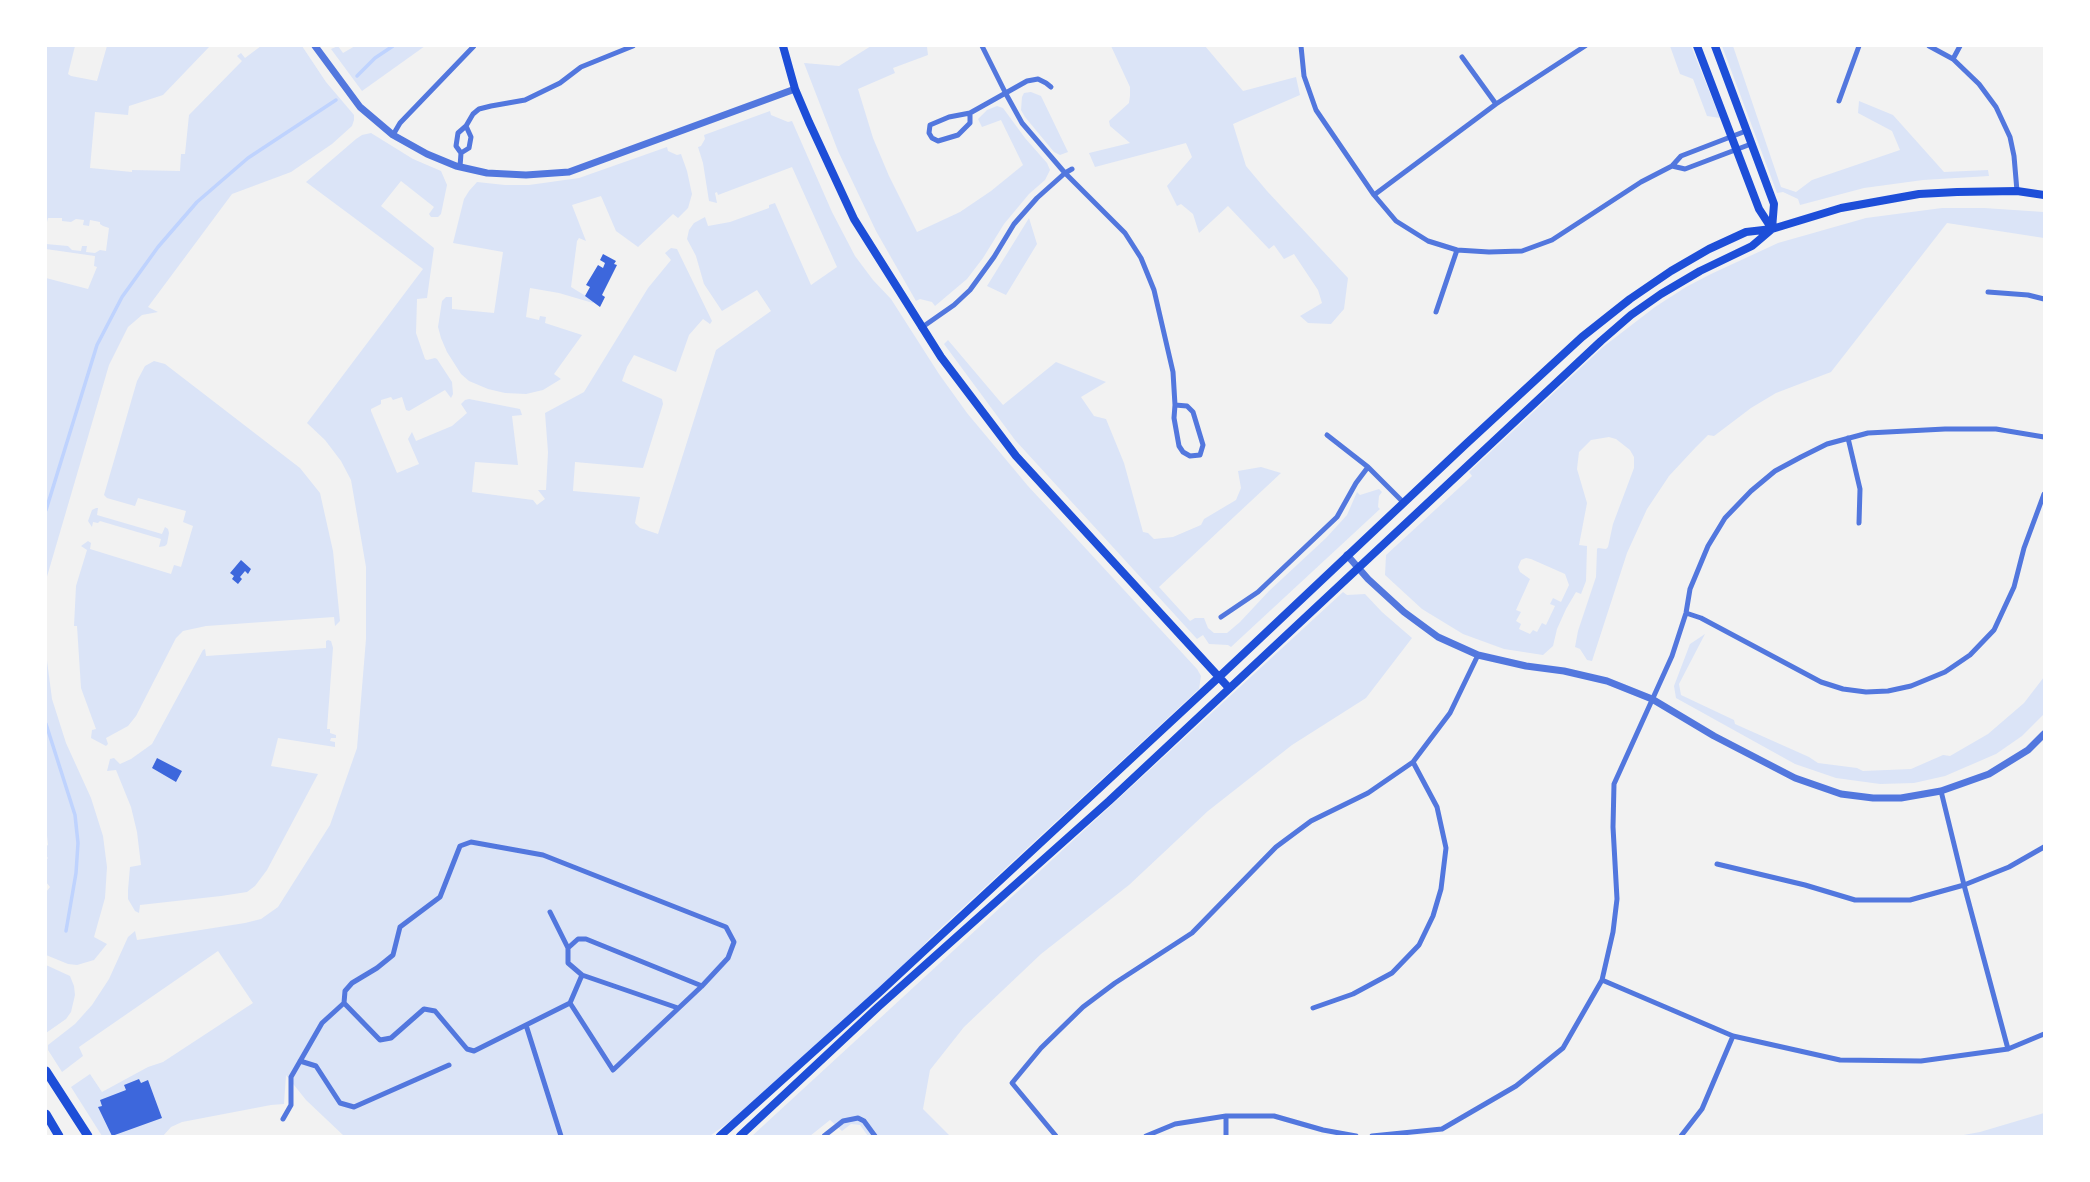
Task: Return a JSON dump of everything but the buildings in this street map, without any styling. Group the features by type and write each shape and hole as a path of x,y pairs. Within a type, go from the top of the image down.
{"main road":[{"path":"783,46 795,89 854,219 941,357 1016,456 1229,688"},
{"path":"1697,46 1759,209 1772,229"},
{"path":"740,1136 878,1007 1109,802 1631,315 1661,294 1752,246 1772,229 1774,204 1715,46"},
{"path":"720,1136 892,981 1582,337 1630,299 1709,249 1746,232 1772,229 1841,208 1906,196 1957,191 2017,191 2045,195"},
{"path":"46,1071 88,1136"},
{"path":"46,1114 59,1136"}],"street":[{"path":"315,46 360,107 393,135 427,154 460,167 487,173 526,175 569,172 795,89"},
{"path":"393,135 400,123 474,46"},
{"path":"460,167 461,153 456,146 458,133 466,126 472,114 480,109 525,100 560,83 581,67 633,46"},
{"path":"982,46 1022,122 1065,173 1125,233 1141,258 1154,290 1173,372 1174,418 1179,446 1190,456 1200,455 1203,445 1193,412 1187,407 1175,405"},
{"path":"1301,46 1304,76 1316,110 1374,195 1396,220 1428,241 1457,250 1522,251 1552,240 1641,182 1672,166 1682,156 1746,131"},
{"path":"1374,195 1496,104 1585,46"},
{"path":"1839,101 1859,46"},
{"path":"1929,46 1953,59 1979,84 1996,107 2012,147 2017,191"},
{"path":"1953,59 1960,46"},
{"path":"1462,57 1496,104"},
{"path":"970,113 970,123 958,135 939,141 929,133 930,125 949,117 970,113 1027,81 1038,79 1051,87"},
{"path":"461,153 469,148 471,137 466,126"},
{"path":"1672,166 1685,169 1751,144"},
{"path":"921,328 970,290 1014,224 1037,198 1072,169"},
{"path":"1436,312 1457,250"},
{"path":"1987,292 2045,299"},
{"path":"1372,1136 1442,1133 1516,1086 1563,1048 1602,980 1613,932 1617,899 1613,827 1614,784 1672,656 1686,613 1690,589 1708,546 1725,518 1742,500 1775,471 1827,444 1868,433 1996,429 2045,437"},
{"path":"1326,435 1368,467 1404,502"},
{"path":"1848,438 1860,489 1859,523"},
{"path":"1221,617 1258,592 1336,517 1368,467"},
{"path":"1686,613 1701,618 1821,682 1866,692 1911,686 1945,672 1970,655 1994,630 2014,587 2024,548 2045,494"},
{"path":"1347,555 1404,612 1438,636 1478,655 1607,681 1652,699 1714,736 1795,778 1841,794 1887,798 1941,792 1989,774 2028,750 2045,734"},
{"path":"1056,1136 1012,1083 1041,1048 1083,1007 1192,933 1276,847 1311,821 1368,793 1413,762 1450,713 1478,655"},
{"path":"1313,1008 1353,994 1392,973 1419,945 1433,916 1441,889 1446,848 1437,807 1413,762"},
{"path":"1941,792 2008,1049"},
{"path":"283,1119 291,1105 291,1077 321,1023 344,1003 345,991 352,983 393,956 400,928 440,897 460,846 471,842 543,855 726,927 734,942 728,958 702,986 613,1070 570,1003"},
{"path":"1717,864 1855,900 1910,900 1964,885 2009,867 2045,847"},
{"path":"550,912 568,948 568,963 582,975 678,1008"},
{"path":"568,948 578,939 586,939 702,986"},
{"path":"344,1003 380,1040 391,1038 424,1009 435,1011 467,1049 474,1051 570,1003 582,975"},
{"path":"1602,980 1733,1037 1840,1060 1921,1061 2008,1049 2045,1034"},
{"path":"526,1026 561,1136"},
{"path":"1681,1136 1702,1109 1733,1037"},
{"path":"300,1061 316,1066 340,1103 354,1107 449,1065"},
{"path":"1146,1136 1175,1124 1226,1116 1274,1116 1356,1136"},
{"path":"1226,1116 1226,1136"},
{"path":"824,1136 843,1121 858,1118 864,1121 875,1136"}],"shaded area":[{"path":"46,46 75,46 68,74 97,81 107,46 210,46 163,95 129,106 128,115 95,112 90,168 132,172 180,171 181,154 185,154 189,115 242,61 237,56 241,53 245,58 261,46 302,46 326,82 354,115 354,120 352,126 332,144 291,172 232,194 148,307 158,312 142,315 128,327 109,365 46,580 46,278 88,289 97,267 94,266 95,256 46,249 46,244 68,246 72,250 81,251 82,246 87,246 86,252 106,251 109,228 90,220 89,226 83,225 84,220 76,219 71,222 62,221 62,218 48,218 46,222"},
{"path":"338,46 343,53 355,46 425,46 362,91 331,49"},
{"path":"871,46 930,46 927,47 928,55 893,68 895,73 858,89 873,138 917,232 960,212 1023,165 1001,120 982,127 978,119 987,110 997,106 1003,108 1050,170 1045,180 1029,194 1004,224 967,279 935,306 932,302 920,299 916,301 876,231 838,151 804,63 839,66"},
{"path":"1111,46 1205,46 1243,91 1296,77 1300,95 1233,124 1246,166 1348,278 1344,309 1331,324 1308,323 1300,316 1322,303 1318,290 1294,254 1284,259 1274,245 1269,249 1228,206 1199,233 1193,214 1181,204 1177,206 1167,186 1192,157 1186,143 1095,167 1089,153 1130,143 1110,126 1109,121 1129,103 1130,96 1130,87"},
{"path":"1670,46 1691,46 1720,118 1707,116 1693,79 1680,74"},
{"path":"1722,46 1733,46 1781,187 1796,192 1812,180 1900,150 1892,131 1858,113 1859,101 1893,115 1944,172 1988,170 1989,176 1923,180 1864,188 1800,205 1798,199 1783,192 1777,193"},
{"path":"1031,92 1041,96 1068,152 1060,155 1054,152 1025,117 1021,110 1022,97 1024,93"},
{"path":"770,111 771,115 792,121 832,212 855,256 891,299 967,413 1028,486 1197,669 1201,676 1199,689 930,938 915,955 733,1119 710,1136 344,1136 306,1100 286,1075 284,1104 182,1122 171,1127 163,1136 102,1136 71,1087 90,1074 102,1092 148,1067 163,1062 253,1003 218,951 79,1047 83,1056 62,1072 48,1050 48,1045 75,1024 92,1005 109,979 128,937 135,931 137,940 245,923 261,919 278,907 330,825 357,748 366,639 366,567 351,480 325,440 307,423 423,269 306,182 356,139 371,133 413,159 441,171 447,185 438,217 431,217 429,214 434,207 401,181 381,206 434,248 427,298 417,299 416,333 425,359 437,359 452,382 453,394 451,398 445,390 409,411 406,410 402,397 393,400 391,397 381,400 381,404 371,411 397,473 419,464 408,439 412,432 416,441 452,426 467,413 461,404 465,400 520,409 522,415 512,416 518,465 475,462 472,492 533,500 537,505 545,499 538,490 546,490 548,452 545,413 584,392 648,288 671,260 665,253 671,248 677,249 712,321 710,324 703,319 689,335 676,372 634,355 627,367 622,381 662,399 663,404 643,468 575,462 573,491 640,497 635,523 640,528 658,534 716,350 771,311 757,290 722,311 704,284 696,256 687,239 689,230 694,223 705,217 708,226 730,222 769,208 769,205 775,203 811,285 837,267 792,167 718,195 717,192 717,203 709,201 698,147 705,139 704,135"},
{"path":"667,147 668,151 681,154 687,171 692,194 688,208 678,218 673,214 638,247 616,231 601,196 572,205 586,241 579,238 577,241 571,287 594,301 593,303 530,288 526,317 539,320 540,316 546,317 545,323 582,335 554,374 561,379 543,390 526,394 505,393 469,381 461,374 447,352 438,327 442,301 446,297 452,297 452,309 494,313 503,252 453,243 464,199 477,182 529,185 579,178"},
{"path":"1942,208 2044,212 2044,238 1947,223 1831,372 1776,393 1714,436 1708,435 1669,476 1647,509 1627,553 1592,661 1587,660 1580,649 1575,647 1578,631 1596,577 1597,549 1608,547 1613,524 1634,468 1634,457 1630,450 1616,439 1609,437 1591,440 1579,452 1577,469 1587,503 1579,545 1587,546 1586,581 1581,594 1576,592 1566,609 1553,646 1543,655 1504,649 1463,634 1422,609 1385,575 1386,555 1472,476 1469,472 1603,347 1655,307 1686,287 1778,243 1866,218","holes":["1531,559 1565,574 1569,585 1561,602 1553,598 1550,604 1555,606 1546,625 1542,623 1537,632 1533,630 1530,634 1519,629 1521,624 1516,621 1521,612 1516,610 1530,579 1520,572 1518,567 1521,560"]},
{"path":"1029,218 1037,244 1006,295 987,286"},
{"path":"948,340 1003,405 1056,362 1106,382 1081,397 1094,416 1106,419 1124,463 1143,532 1154,539 1173,537 1201,525 1204,519 1236,500 1241,488 1238,471 1261,467 1281,473 1159,587 1190,621 1204,618 1208,628 1214,633 1227,633 1240,622 1326,538 1347,515 1357,492 1360,495 1379,489 1382,492 1379,496 1380,509 1231,647 1209,644 1203,635 1197,639 1015,440 944,344"},
{"path":"154,361 165,364 300,468 320,493 333,551 340,621 335,626 334,617 206,626 183,631 176,638 136,716 128,726 106,738 106,746 91,738 92,730 96,729 81,688 77,626 74,626 76,586 87,550 81,546 88,541 91,543 90,549 171,574 174,565 181,567 193,526 183,522 186,511 138,498 135,506 104,495 137,381 145,366"},
{"path":"96,508 97,515 162,534 165,527 169,533 167,544 159,547 161,539 100,521 93,522 92,527 88,521 92,510"},
{"path":"1343,592 1347,595 1365,594 1412,638 1366,698 1292,745 1208,811 1129,885 1041,954 964,1027 930,1070 923,1109 950,1136 868,1136 860,1125 851,1124 842,1131 830,1120 810,1136 752,1136"},
{"path":"1705,634 1679,684 1681,695 1818,763 1863,771 1911,769 1943,755 1950,756 1988,734 2024,703 2044,677 2044,714 2022,736 1996,754 1945,776 1914,783 1880,784 1836,778 1795,764 1676,698 1674,686 1690,644"},
{"path":"328,640 333,648 327,729 336,735 336,738 331,738 330,741 335,742 335,747 278,738 271,766 318,774 267,870 247,892 140,905 139,913 135,911 128,899 128,890 130,867 141,865 137,832 131,807 116,770 107,771 110,759 114,758 120,764 152,744 203,650 205,649 206,656 326,648"},
{"path":"46,653 52,699 66,743 91,798 103,836 107,867 105,898 94,937 107,944 94,960 77,965 46,955 46,892 50,887 46,882"},
{"path":"46,965 70,976 75,995 71,1012 66,1019 46,1033"},
{"path":"2044,1113 2044,1136 1958,1136 1980,1132"}],"waterway":[{"path":"357,76 375,58 393,46"},
{"path":"46,510 97,345 122,297 158,247 197,202 248,158 336,100"},
{"path":"46,724 75,815 78,843 66,931"}]}
